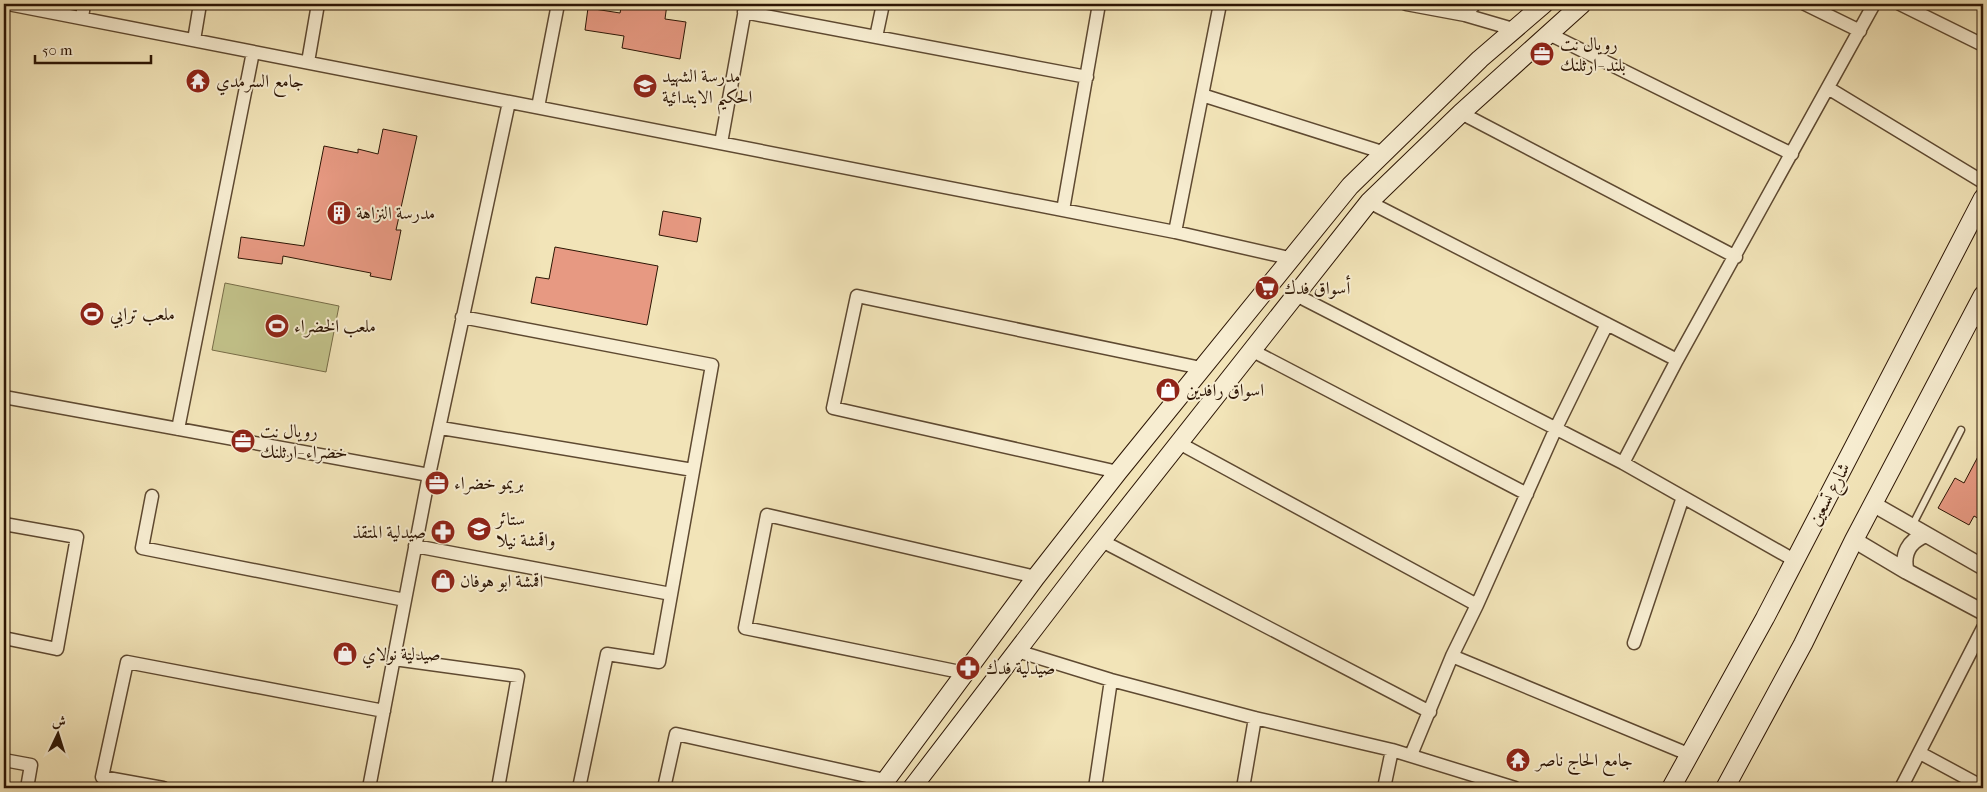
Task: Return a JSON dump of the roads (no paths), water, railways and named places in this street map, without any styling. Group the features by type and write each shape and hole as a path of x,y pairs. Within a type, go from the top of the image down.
{"main road":[{"path":"883,784 1036,577 1201,368 1350,186 1480,59 1544,4"},
{"path":"912,788 1088,558 1369,202 1461,112 1582,4"},
{"name":"شارع تسعين","path":"1671,788 1688,754 1731,682 1983,198"},
{"path":"1725,788 1803,644 1873,504 1977,321 1983,295"},
{"path":"1065,541 1088,558"}],"street":[{"path":"8,4 1175,232 1290,258"},
{"path":"82,18 84,4"},
{"path":"194,40 200,4"},
{"path":"308,62 318,4"},
{"path":"538,107 558,4"},
{"path":"876,37 883,4"},
{"path":"1063,210 1099,4"},
{"path":"1175,232 1220,4"},
{"path":"1406,4 1465,15 1513,29"},
{"path":"1465,15 1475,4"},
{"path":"1805,4 1860,31"},
{"path":"1623,463 1677,360 1736,257 1874,4"},
{"path":"1900,4 1983,46"},
{"path":"721,143 745,8 876,37 1087,77"},
{"path":"1548,33 1792,154"},
{"path":"178,429 253,52"},
{"path":"1828,88 1983,182"},
{"path":"1202,95 1385,153"},
{"path":"369,788 429,475 509,102"},
{"path":"1461,112 1736,257"},
{"path":"1369,202 1677,360"},
{"path":"1296,295 1623,463 1794,560"},
{"path":"1118,472 834,408 857,296 1201,368"},
{"path":"462,316 712,365 659,662 607,654 579,788"},
{"path":"1410,755 1430,712 1452,656 1477,605 1556,428 1607,324"},
{"path":"1252,351 1527,494"},
{"path":"4,397 429,475"},
{"path":"440,428 693,470"},
{"path":"1179,443 1477,605"},
{"path":"152,496 142,548 405,600"},
{"path":"1634,643 1683,497"},
{"path":"1873,504 1983,567"},
{"path":"965,673 745,628 767,515 1036,577"},
{"path":"4,524 77,537 57,649 4,638"},
{"path":"1906,571 1906,551 1914,541 1925,535"},
{"path":"1854,540 1906,571 1983,612"},
{"path":"1102,541 1430,712"},
{"path":"415,546 671,594"},
{"path":"1901,788 1983,628"},
{"path":"1017,651 1111,680 1255,718 1392,750 1515,788"},
{"path":"1452,656 1688,754"},
{"path":"394,658 518,676 498,788"},
{"path":"163,788 102,776 127,662 384,711"},
{"path":"1095,788 1111,680"},
{"path":"1243,788 1255,718"},
{"path":"664,788 676,734 883,784"},
{"path":"1384,788 1392,750"},
{"path":"1920,753 1983,787"},
{"path":"4,760 31,765 28,788"}],"lane":[{"path":"1912,527 1961,430"}],"place":[{"name":"رويال نت بلند -ارثلنك","path":"1542,54"},
{"name":"جامع السرمدي","path":"198,81"},
{"name":"مدرسة الشهيد الحكيم الابتدائية","path":"645,86"},
{"name":"مدرسة النزاهة","path":"339,213"},
{"name":"أسواق فدك","path":"1267,288"},
{"name":"ملعب ترابي","path":"92,314"},
{"name":"ملعب الخضراء","path":"277,326"},
{"name":"اسواق رافدين","path":"1168,390"},
{"name":"رويال نت خضراء -ارثلنك","path":"243,441"},
{"name":"بريمو خضراء","path":"437,483"},
{"name":"ستائر واقمشة نيلا","path":"479,529"},
{"name":"صيدلية المتقذ","path":"443,532"},
{"name":"اقمشة ابو هوفان","path":"443,581"},
{"name":"صيدلية نولاي","path":"345,654"},
{"name":"صيدلية فدك","path":"968,668"},
{"name":"جامع الحاج ناصر","path":"1518,760"}]}
